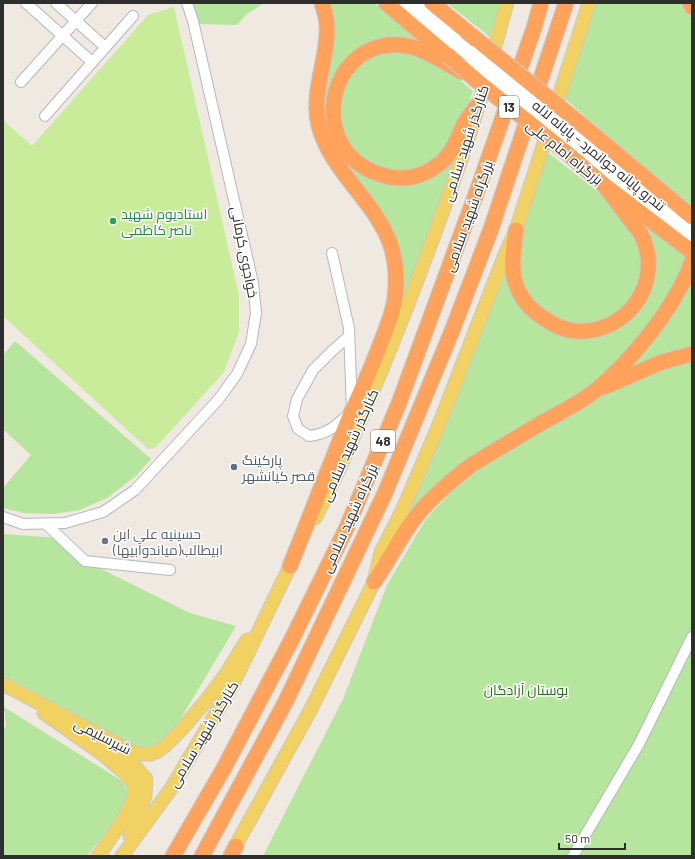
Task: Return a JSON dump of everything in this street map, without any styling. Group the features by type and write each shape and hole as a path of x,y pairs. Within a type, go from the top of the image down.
{"highway":[{"path":"290,566 352,411 375,359 392,311 395,297 395,267 390,242 383,229 329,151 319,126 317,105 318,87 327,32 325,12 322,3"},
{"name":"بزرگراه امام علی","path":"386,3 476,80 577,143 603,184 690,236"},
{"name":"بزرگراه امام علی","path":"432,3 466,31 577,143 690,236"},
{"name":"بزرگراه شهید سلامی","path":"173,856 224,768 292,639 347,527 399,403 480,183 534,28 541,3"},
{"name":"بزرگراه شهید سلامی","path":"202,856 286,701 385,493 452,331 491,229 566,3"},
{"path":"690,3 692,7"},
{"path":"476,80 429,54 411,46 380,46 362,55 346,70 341,77 335,93 332,110 335,127 342,145 357,162 367,169 384,176 394,179 404,179 428,172 446,158 456,143 464,124 478,104"},
{"path":"516,230 512,260 514,273 517,288 528,306 536,314 553,325 574,331 592,330 608,325 628,312 635,304 645,285 649,262 645,241 641,234 603,184"},
{"path":"374,582 407,528 424,508 452,480 470,466 594,391 613,374 646,339 664,314 680,286 692,260"},
{"path":"594,391 662,362 692,354"}],"main road":[{"name":"کنارگذر شهید سلامی","path":"121,856 170,790 231,688 290,566 335,481 400,325 437,227 467,141 507,3"},
{"path":"232,852 310,711 374,582 381,552 402,510 438,427 504,257 516,230 589,3"},
{"name":"شیرسلیمی","path":"3,684 27,699 130,751 144,754 158,751 181,730 222,680 276,595"},
{"path":"27,699 101,753 130,778 135,791 132,803 121,823 98,856"},
{"path":"72,733 132,763 146,779 145,796 121,856"}],"street":[{"path":"26,3 92,62"},
{"path":"56,3 106,47"},
{"path":"21,82 92,3"},
{"name":"خواجوی کرمانی","path":"3,517 23,524 65,523 103,512 135,490 218,400 238,374 251,344 256,313 253,284 193,21 187,3"},
{"path":"400,3 471,56 690,236"},
{"path":"414,3 471,56"},
{"path":"45,116 133,16"},
{"path":"332,253 349,328 348,337 352,411 334,427 321,435 309,436 298,429 293,416 297,399 314,370 332,350 348,337"},
{"path":"46,524 84,561 170,570"},
{"path":"573,856 639,744 692,637"}],"green space":[{"path":"191,3 264,3 247,14 237,25 198,24"},
{"path":"328,3 374,3 428,47 372,45 332,93 348,158 415,180 467,126 432,227 400,307 402,279 328,136 324,110"},
{"path":"447,3 500,3 490,37 451,6"},
{"path":"593,3 685,3 692,20 692,209 563,97"},
{"name":"استادیوم شهید ناصر کاظمی","path":"174,7 239,296 239,332 224,372 155,448 148,449 3,316 3,120 32,146 148,15"},
{"path":"404,48 456,77 473,91 468,105 435,164 395,176 366,165 342,138 338,92 362,58"},
{"path":"546,151 619,210 646,256 635,300 599,326 560,324 522,291 517,250"},
{"path":"622,206 688,258 653,321 600,379 406,523 401,519 513,242 526,307 595,334 651,281"},
{"path":"692,271 692,352 620,374"},
{"path":"15,341 151,459 136,476 107,498 80,510 53,514 24,513 3,508 3,488 31,455 3,429 3,355"},
{"name":"بوستان آزادگان","path":"692,356 692,856 263,856 343,699 387,585 426,519 453,490 472,475 537,431 635,376"},
{"path":"3,534 58,538 85,561 190,613 236,626 175,728 156,748 143,750 86,726 3,676"},
{"path":"4,707 122,781 128,793 126,806 87,856 3,856 3,731 6,725"}],"place":[{"name":"استادیوم شهید ناصر کاظمی","path":"113,221"},
{"name":"پارکینگ قصر کیانشهر","path":"234,467"},
{"name":"حسینیه علی ابن ابیطالب(میاندوآبیها)","path":"105,541"}]}
